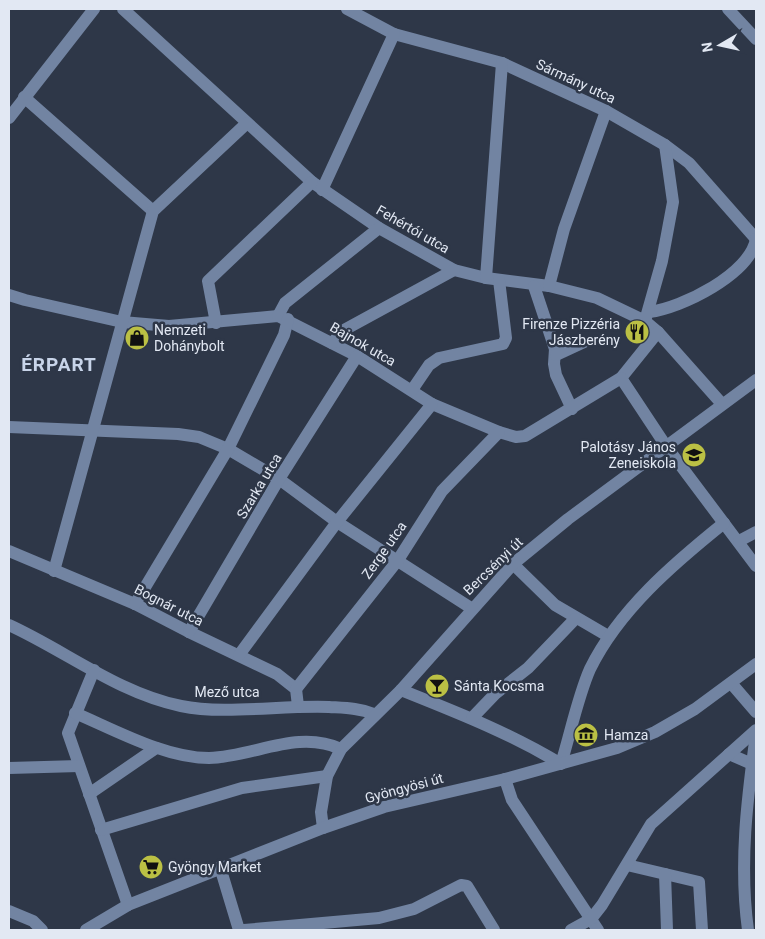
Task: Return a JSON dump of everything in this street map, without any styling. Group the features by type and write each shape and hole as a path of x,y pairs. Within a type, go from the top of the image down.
{"street":[{"path":"9,118 94,9"},
{"name":"Fehértói utca","path":"123,9 317,186 379,228 454,270 486,278 534,286 549,286 597,298 647,316 658,332 722,404"},
{"name":"Sármány utca","path":"347,9 394,34 502,63 606,111 665,145 689,163 756,239"},
{"path":"728,9 756,39"},
{"path":"216,323 208,281 317,186 394,34"},
{"path":"486,278 502,63"},
{"path":"24,97 153,211"},
{"path":"549,286 564,229 606,111"},
{"path":"54,571 91,430 153,211 247,123"},
{"path":"647,316 662,261 674,202 665,145"},
{"path":"135,604 228,448 284,335 283,318 285,303 379,228"},
{"path":"647,316 679,304 726,277 746,260 755,249 756,239"},
{"path":"332,343 344,330 454,270"},
{"path":"412,390 429,365 438,358 503,344 506,338 499,280"},
{"path":"534,286 556,355 554,364 556,375 572,409"},
{"path":"9,294 122,322 168,326 283,318"},
{"name":"Bajnok utca","path":"283,318 357,356 432,404 516,438 525,436 621,378 658,332"},
{"path":"556,355 584,342"},
{"name":"Szarka utca","path":"189,632 279,479 357,356"},
{"path":"621,378 666,446 756,566"},
{"name":"Bercsényi út","path":"323,828 321,812 327,776 341,749 374,714 401,690 513,564 666,446 756,380"},
{"path":"239,656 337,522 432,404"},
{"path":"9,426 178,434 199,437 228,448 279,479 337,522 472,608"},
{"name":"Zerge utca","path":"296,689 398,560 442,491 499,432"},
{"path":"401,690 472,718 524,742 561,764 589,671 608,636 685,554 724,523"},
{"path":"739,541 756,532"},
{"name":"Bognár utca","path":"9,551 135,604 277,674 296,689"},
{"path":"513,564 555,606 608,636"},
{"path":"472,718 495,694 528,668 575,618"},
{"name":"Mező utca","path":"9,625 39,638 142,695 182,706 214,709 298,706 361,709 374,714"},
{"name":"Gyöngyösi út","path":"86,930 128,905 220,867 384,807 505,779 617,748 655,732 695,709 756,664"},
{"path":"94,670 68,733 128,905"},
{"path":"731,683 756,712"},
{"path":"296,689 298,706"},
{"path":"75,713 156,748 209,758 296,742 318,742 341,749"},
{"path":"571,930 591,919 602,905 651,824 756,730"},
{"path":"750,928 743,896 744,837 756,734"},
{"path":"89,794 156,748"},
{"path":"729,754 752,764"},
{"path":"9,768 79,766"},
{"path":"101,830 242,788 327,776"},
{"path":"505,779 512,800 598,930"},
{"path":"627,865 699,882 702,930"},
{"path":"220,867 239,930"},
{"path":"665,874 666,930"},
{"path":"244,930 379,918 414,909 461,885 467,886 494,930"},
{"path":"9,911 34,921 42,930"}],"place":[{"name":"Firenze Pizzéria Jászberény","path":"637,332"},
{"name":"Nemzeti Dohánybolt","path":"137,338"},
{"name":"Palotásy János Zeneiskola","path":"694,455"},
{"name":"Sánta Kocsma","path":"437,686"},
{"name":"Hamza","path":"586,735"},
{"name":"Gyöngy Market","path":"151,867"}],"district":[{"name":"ÉRPART","path":"59,364"}]}
